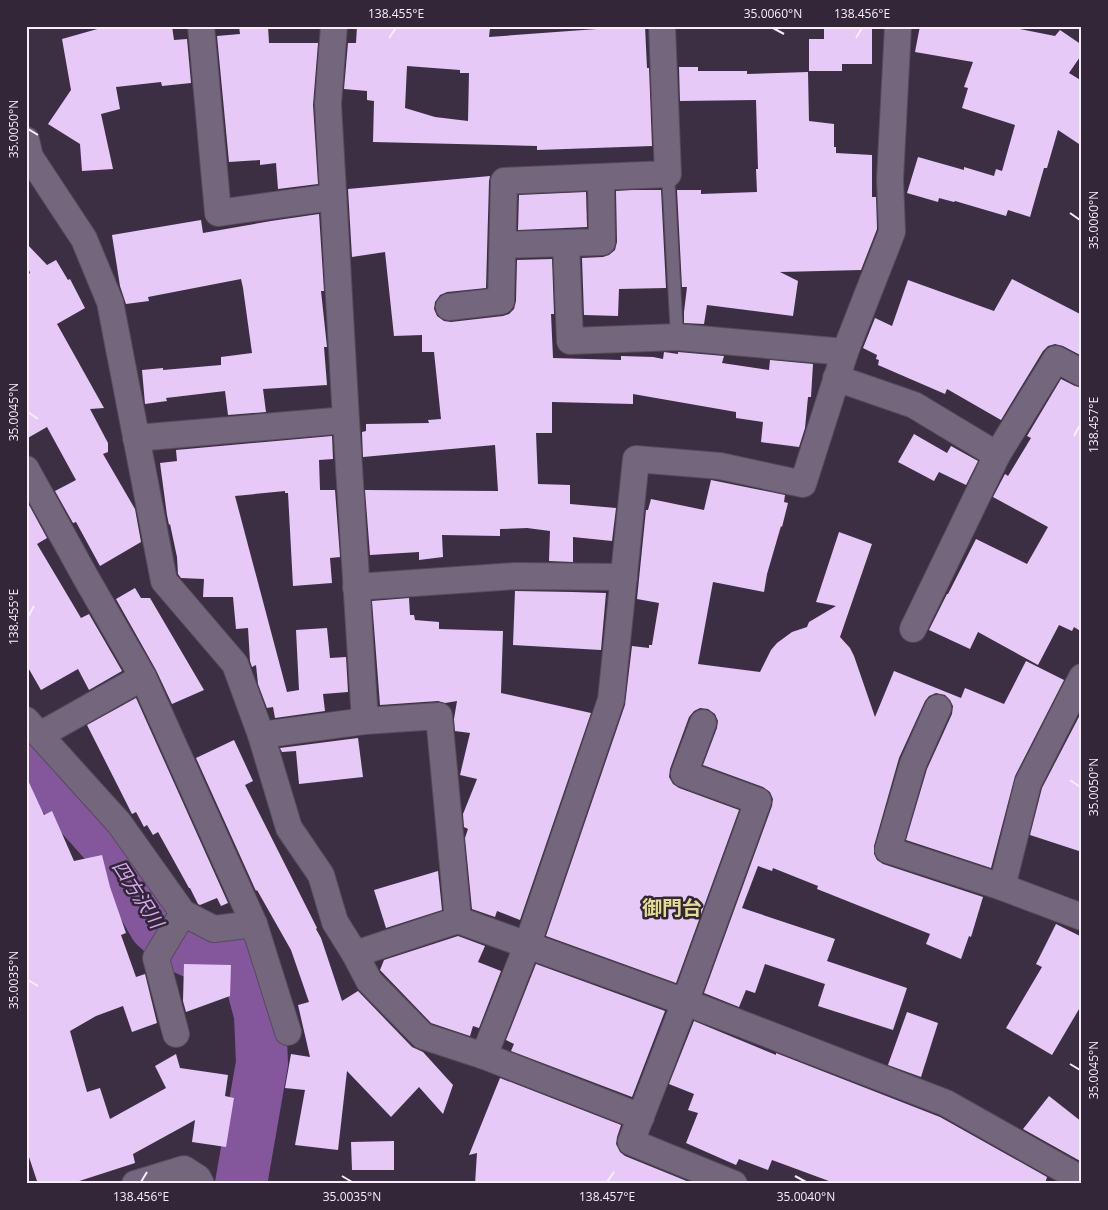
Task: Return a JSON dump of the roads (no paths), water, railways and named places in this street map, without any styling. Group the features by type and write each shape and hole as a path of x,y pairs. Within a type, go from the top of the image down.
{"street":[{"path":"201,26 218,213 333,197"},
{"path":"334,26 328,104 365,721"},
{"path":"448,307 501,301 504,181 668,174 662,26"},
{"path":"484,1056 527,946 611,700 636,459 720,466 803,484 845,352 892,232 890,179 898,26"},
{"path":"26,140 30,157 84,238 110,302 164,580 234,664 261,736 289,828 321,875 334,922 355,954 369,981 423,1036 484,1056 641,1117"},
{"path":"503,245 602,242 601,177"},
{"path":"566,243 570,341 677,337 845,352"},
{"path":"913,629 997,455 1056,358 1082,373"},
{"path":"836,378 914,405 997,455"},
{"path":"136,438 346,420"},
{"path":"26,470 143,677 254,924 288,1032"},
{"path":"356,587 515,576 624,577"},
{"path":"143,677 33,728 119,823 183,913 214,929 254,924"},
{"path":"1002,887 1028,783 1082,678"},
{"path":"938,708 913,764 888,850 1002,887 1082,917"},
{"path":"261,736 365,721 439,716 458,920"},
{"path":"703,723 684,774 758,801 685,1002 631,1142 709,1179 734,1184"},
{"path":"176,1034 156,958 183,913"},
{"path":"355,954 458,920 685,1002 946,1103 1079,1179"},
{"path":"134,1184 184,1169 198,1178 200,1184"}],"lane":[{"path":"668,174 677,337"}],"waterway":[{"name":"四方沢川","path":"26,754 108,846 155,926 175,944 197,954 231,958 247,966 260,1015 262,1063 241,1184"}],"district":[{"name":"御門台","path":"672,907"}]}
